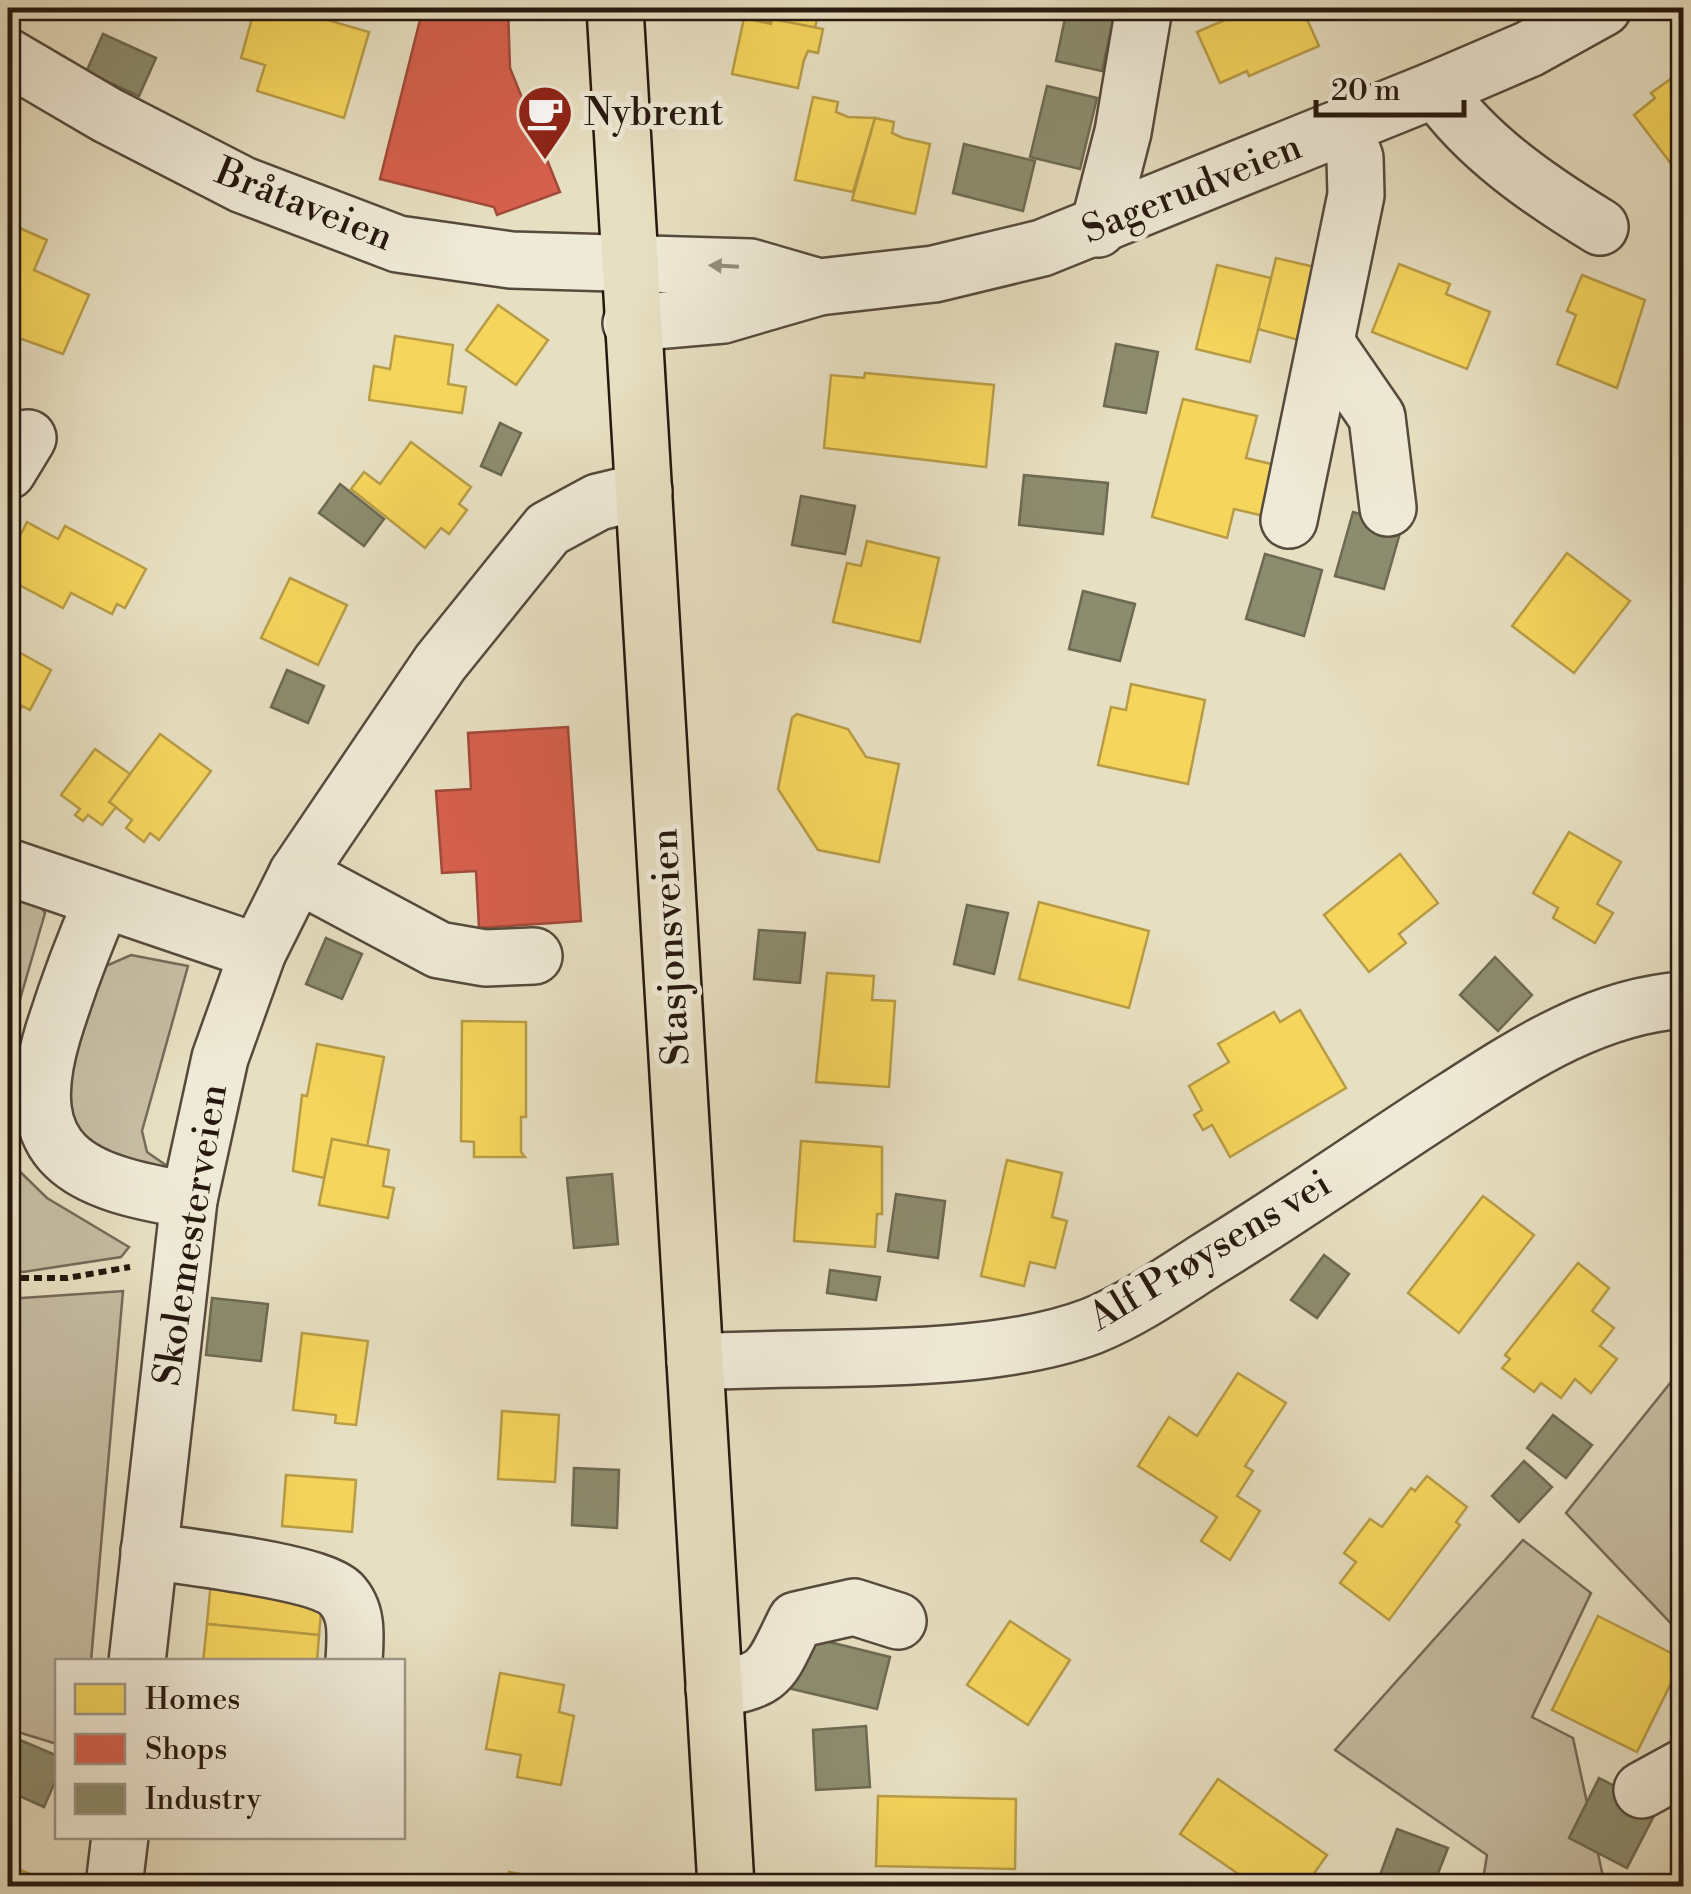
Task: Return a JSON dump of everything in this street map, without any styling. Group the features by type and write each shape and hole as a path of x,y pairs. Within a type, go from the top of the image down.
{"main road":[{"name":"Stasjonsveien","path":"615,8 627,264 644,491 726,1886"}],"street":[{"path":"1098,229 1123,132 1144,8"},
{"name":"Sagerudveien","path":"631,323 723,315 819,287 887,281 990,263 1098,229 1436,90 1529,49 1603,8"},
{"name":"Bråtaveien","path":"10,66 243,184 353,230 446,254 627,264"},
{"path":"1436,90 1450,109 1504,159 1553,199 1600,227"},
{"path":"1289,520 1356,195 1356,158 1343,127"},
{"name":"Sagerudveien","path":"627,264 750,267 819,287"},
{"path":"1326,343 1377,417 1388,508"},
{"name":"Skolemesterveien","path":"137,1659 188,1200 220,1058 258,952 297,874 440,663 548,530 598,502 644,491"},
{"path":"8,868 258,952"},
{"path":"297,874 439,950 484,958 534,956"},
{"path":"102,902 73,970 43,1068 40,1107 44,1128 57,1148 99,1178 134,1191 188,1200"},
{"name":"Alf Prøysens vei","path":"695,1362 964,1350 1034,1342 1092,1326 1127,1310 1257,1230 1524,1054 1599,1019 1637,1007 1684,1000"},
{"path":"148,1551 306,1578 340,1593 356,1622 354,1659"},
{"path":"714,1689 749,1684 770,1673 796,1620 854,1607 898,1621"},
{"path":"114,1886 120,1839"}],"path":[{"path":"8,1278 66,1278 181,1261"}],"shaded area":[{"path":"8,885 34,896 45,913 8,1041"},
{"path":"131,955 188,966 142,1131 147,1152 167,1166 164,1172 82,1144 62,1106 99,969"},
{"path":"8,1160 47,1198 129,1247 121,1257 23,1272 8,1268"},
{"path":"123,1291 91,1659 55,1659 55,1743 8,1729 8,1299"},
{"path":"1683,1367 1683,1636 1566,1513"},
{"path":"1523,1540 1591,1593 1532,1717 1573,1738 1605,1886 1482,1886 1487,1855 1335,1750"}],"building: Homes":[{"path":"738,8 819,9 815,28 736,17"},
{"path":"1219,8 1302,8 1319,46 1249,76 1247,71 1220,83 1197,32 1225,20"},
{"path":"293,10 369,32 344,118 257,91 265,65 241,58 254,11 290,20"},
{"path":"744,18 823,29 818,53 808,51 804,60 798,88 732,74"},
{"path":"1684,77 1684,156 1672,165 1634,115 1655,98 1651,93 1672,78 1676,83"},
{"path":"813,97 838,102 836,112 848,117 875,118 853,192 795,180"},
{"path":"875,118 894,122 892,133 930,144 915,214 852,200"},
{"path":"8,223 47,240 34,270 89,295 63,354 8,334"},
{"path":"1276,258 1319,268 1310,343 1258,329"},
{"path":"1399,264 1450,284 1446,294 1490,312 1467,369 1372,332"},
{"path":"1217,265 1271,278 1250,362 1196,349"},
{"path":"1582,275 1645,300 1617,388 1557,364 1576,315 1567,311"},
{"path":"498,305 548,340 516,385 466,350"},
{"path":"395,336 453,345 448,384 466,387 462,413 369,400 374,366 390,369"},
{"path":"865,373 994,385 986,467 824,448 831,375 864,378"},
{"path":"1183,399 1257,416 1246,458 1280,466 1268,517 1234,509 1227,538 1152,517"},
{"path":"411,442 471,487 459,504 467,510 449,534 441,528 425,548 351,489 364,472 380,484"},
{"path":"27,522 58,539 65,526 146,569 125,608 117,604 112,614 71,593 63,608 8,579 8,560"},
{"path":"867,541 939,558 920,642 833,622 847,563 861,566"},
{"path":"1567,553 1630,601 1574,673 1512,626"},
{"path":"290,578 347,605 318,665 261,638"},
{"path":"8,646 51,670 30,710 22,706 17,716 8,711"},
{"path":"1131,684 1205,700 1188,784 1098,765 1111,707 1126,710"},
{"path":"797,714 848,729 866,757 899,764 879,862 818,850 778,789 792,718"},
{"path":"160,734 211,771 159,840 150,833 144,842 126,828 132,820 109,802"},
{"path":"95,749 130,774 109,802 116,807 102,825 88,815 83,821 75,815 80,809 61,795"},
{"path":"1569,832 1621,862 1597,904 1613,913 1595,943 1553,918 1558,908 1533,893"},
{"path":"1400,854 1438,903 1399,934 1406,943 1369,972 1324,915"},
{"path":"1039,902 1149,931 1129,1008 1019,979"},
{"path":"827,973 874,976 872,1000 895,1001 889,1087 816,1082"},
{"path":"1300,1010 1346,1088 1230,1157 1212,1125 1203,1130 1194,1115 1202,1110 1189,1086 1229,1062 1218,1044 1274,1012 1280,1022"},
{"path":"462,1021 526,1022 526,1117 521,1117 521,1152 525,1157 474,1157 474,1142 461,1141"},
{"path":"317,1044 384,1057 367,1147 332,1139 324,1178 293,1171 302,1095 307,1096"},
{"path":"332,1139 389,1150 383,1186 394,1188 388,1218 319,1205"},
{"path":"801,1141 882,1147 882,1214 877,1214 875,1247 794,1241"},
{"path":"1007,1160 1062,1173 1052,1217 1067,1221 1055,1268 1030,1262 1024,1286 981,1276"},
{"path":"1483,1196 1534,1235 1459,1333 1408,1293"},
{"path":"1578,1263 1609,1288 1592,1311 1614,1328 1600,1346 1617,1359 1591,1393 1575,1379 1561,1398 1541,1383 1534,1392 1502,1368 1510,1359 1505,1355"},
{"path":"302,1333 368,1341 356,1425 335,1423 336,1415 293,1410"},
{"path":"1238,1373 1286,1403 1245,1466 1253,1471 1237,1496 1260,1511 1230,1560 1201,1541 1217,1517 1138,1466 1169,1417 1197,1436"},
{"path":"502,1411 559,1415 555,1482 498,1479"},
{"path":"286,1475 356,1480 352,1532 282,1526"},
{"path":"1427,1476 1467,1507 1456,1522 1460,1525 1389,1620 1340,1583 1356,1562 1344,1553 1370,1519 1382,1527 1411,1488 1415,1491"},
{"path":"211,1581 323,1591 319,1635 207,1624"},
{"path":"1598,1616 1683,1659 1637,1752 1552,1710"},
{"path":"1010,1621 1070,1660 1028,1725 967,1685"},
{"path":"207,1624 319,1635 317,1659 203,1659"},
{"path":"500,1673 564,1685 559,1712 574,1716 561,1785 517,1777 521,1755 486,1749"},
{"path":"1218,1779 1327,1855 1305,1886 1256,1886 1180,1834"},
{"path":"878,1796 1016,1799 1015,1869 876,1866"},
{"path":"8,1865 37,1877 33,1886 8,1886"},
{"path":"509,1872 550,1879 549,1886 506,1886"}],"building: Shops":[{"path":"423,8 508,8 510,68 560,192 497,215 494,207 380,179"},
{"path":"568,727 581,921 479,928 476,871 442,873 436,791 471,789 468,733"}],"building: Industry":[{"path":"1067,9 1113,20 1102,71 1056,61"},
{"path":"103,34 156,58 139,96 86,72"},
{"path":"1047,86 1097,98 1080,169 1030,157"},
{"path":"964,144 1035,161 1023,211 953,193"},
{"path":"1116,344 1158,352 1146,413 1104,406"},
{"path":"500,423 521,433 501,475 481,466"},
{"path":"1024,475 1108,483 1103,534 1019,525"},
{"path":"340,484 384,519 364,546 319,513"},
{"path":"801,496 855,506 845,554 792,545"},
{"path":"1353,512 1402,526 1384,589 1335,576"},
{"path":"1265,554 1322,570 1304,636 1246,619"},
{"path":"1083,591 1135,604 1120,661 1069,649"},
{"path":"287,670 324,686 308,723 271,707"},
{"path":"967,905 1008,913 994,974 954,964"},
{"path":"759,930 805,933 800,983 754,979"},
{"path":"326,938 362,954 342,999 306,984"},
{"path":"1495,957 1532,995 1498,1031 1460,995"},
{"path":"612,1174 618,1244 574,1248 567,1178"},
{"path":"896,1194 945,1201 938,1258 888,1251"},
{"path":"1324,1255 1349,1274 1317,1318 1291,1300"},
{"path":"830,1270 880,1277 876,1300 827,1293"},
{"path":"212,1298 268,1304 261,1361 206,1355"},
{"path":"1553,1415 1592,1445 1566,1478 1527,1448"},
{"path":"1524,1461 1552,1487 1519,1522 1492,1496"},
{"path":"574,1468 619,1470 617,1528 572,1525"},
{"path":"801,1635 890,1657 877,1709 788,1688"},
{"path":"866,1726 870,1787 816,1790 813,1730"},
{"path":"13,1737 55,1755 55,1782 44,1807 8,1791 8,1750"},
{"path":"1599,1778 1658,1808 1627,1868 1569,1838"},
{"path":"1397,1829 1448,1848 1433,1886 1376,1886"}],"place":[{"name":"Nybrent","path":"545,162"}]}
